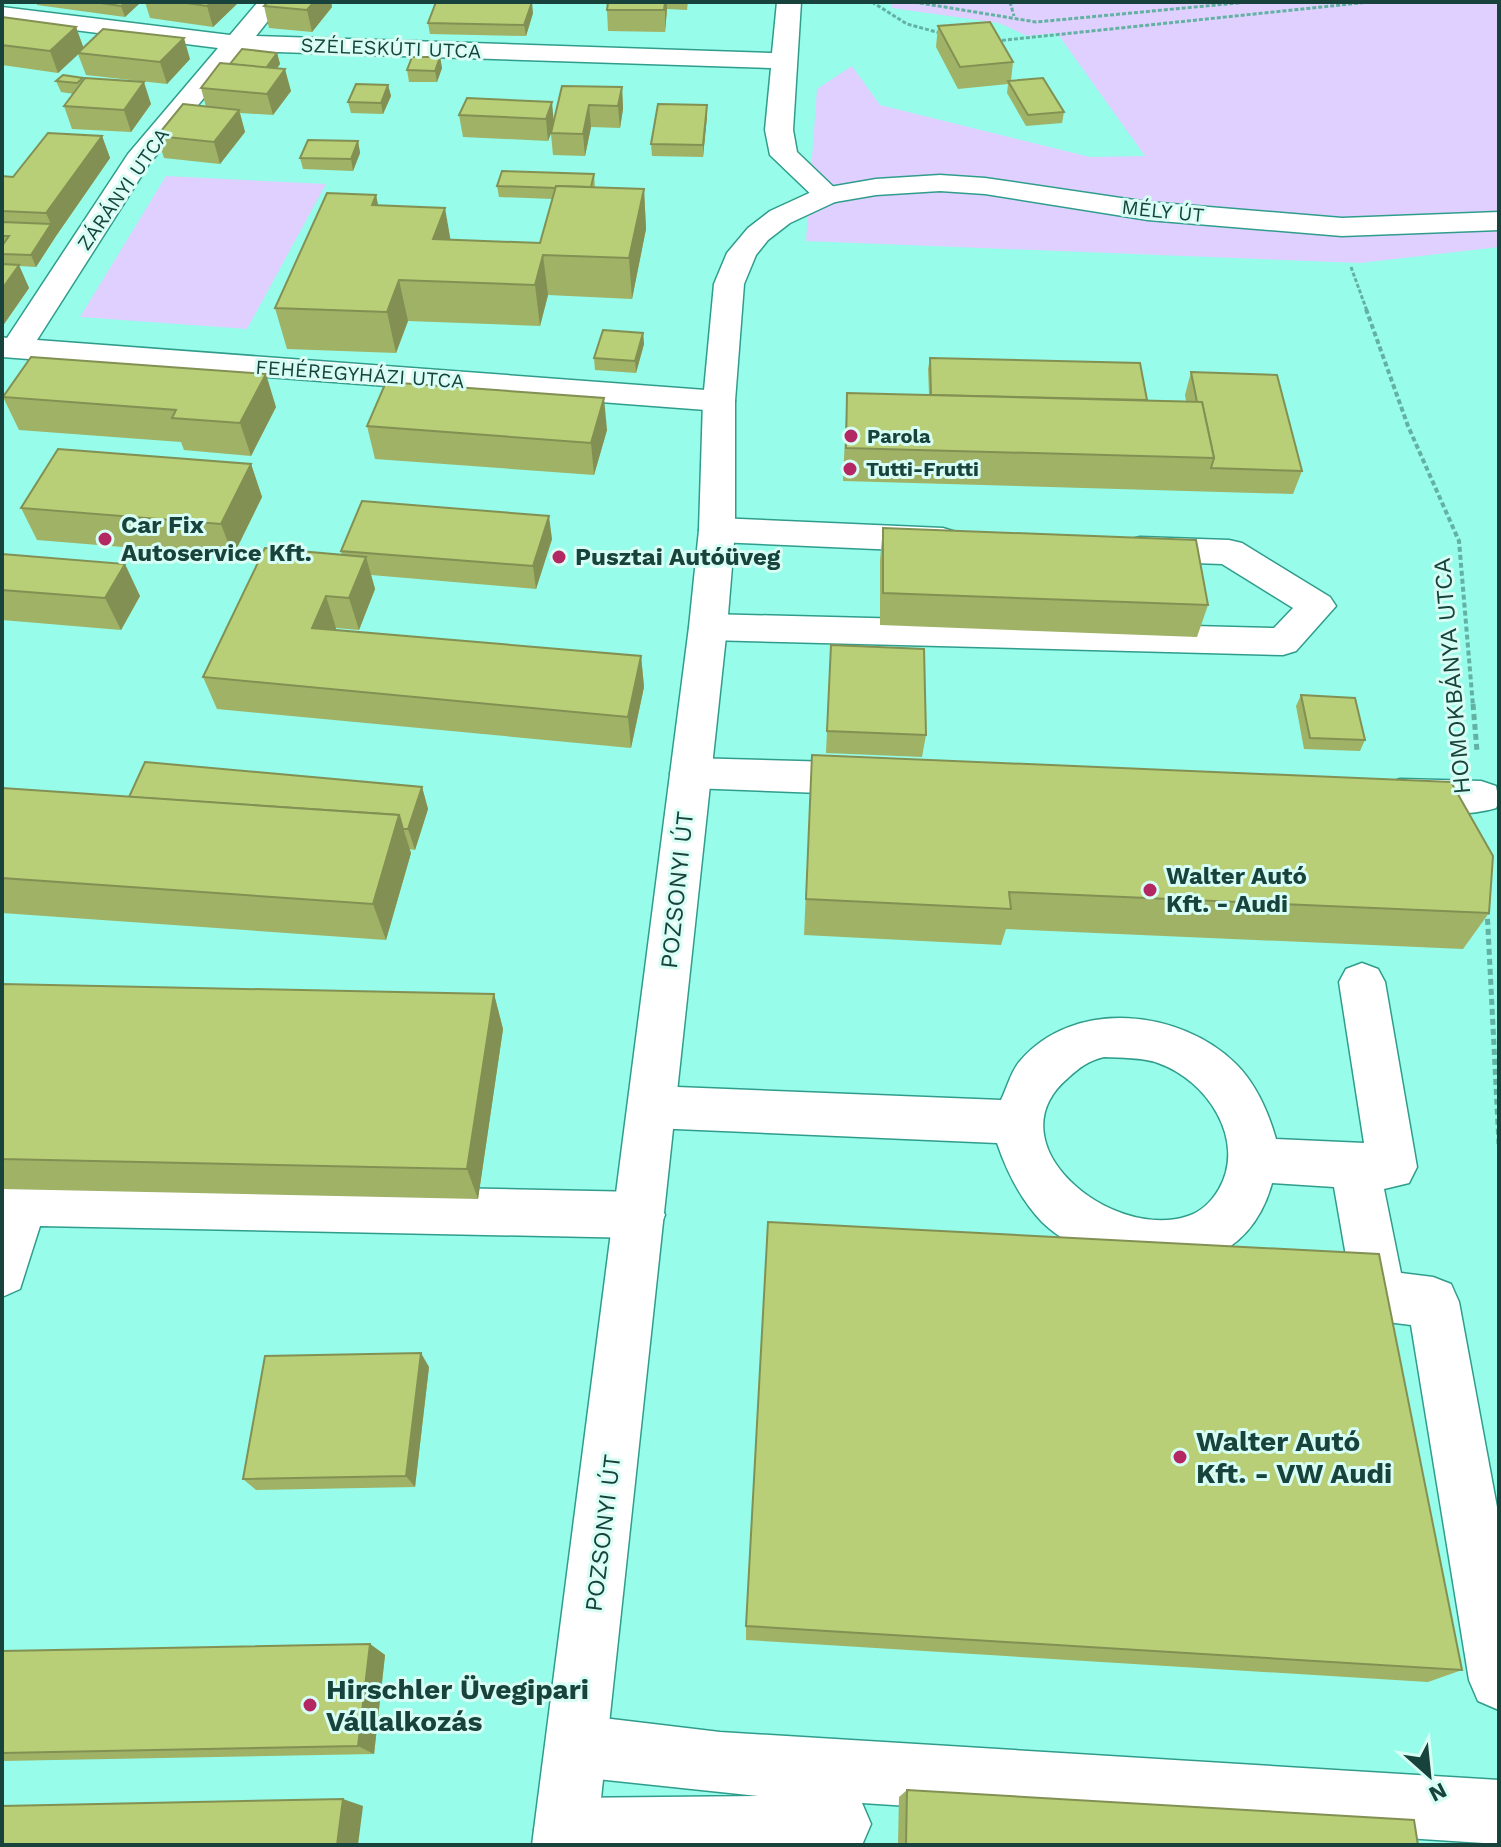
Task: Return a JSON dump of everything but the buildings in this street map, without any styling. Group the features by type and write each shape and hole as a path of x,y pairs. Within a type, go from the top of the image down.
{"street":[{"name":"ZÁRÁNYI UTCA","path":"9,347 138,160 271,2"},
{"path":"789,2 779,130 784,155 828,195"},
{"name":"SZÉLESKÚTI UTCA","path":"2,14 235,43 782,61"},
{"name":"MÉLY ÚT","path":"828,195 876,187 940,183 985,186 1148,211 1342,227 1499,221"},
{"name":"POZSONYI ÚT","path":"565,1837 708,627 717,530 719,401 729,284 742,253 758,234 780,217 828,195"},
{"name":"FEHÉREGYHÁZI UTCA","path":"9,347 719,401"},
{"path":"717,530 983,542"},
{"path":"708,627 1283,642 1317,606 1229,552 1106,547"},
{"path":"690,773 911,780"},
{"path":"1370,794 1481,797"},
{"path":"1254,1160 1392,1167 1362,982"},
{"path":"1104,1037 1140,1039 1176,1049 1208,1068 1234,1095 1250,1127 1254,1160 1247,1193 1226,1222 1194,1240 1154,1247 1113,1240 1074,1221 1044,1192 1025,1158 1020,1122 1027,1091 1045,1065 1072,1047 1104,1037"},
{"path":"652,1107 1020,1122"},
{"path":"1355,1165 1379,1296 1433,1302 1499,1680"},
{"path":"2,1272 12,1202 640,1215"},
{"path":"578,1746 720,1763 1499,1812"},
{"path":"565,1837 839,1824"}],"path":[{"path":"872,2 907,24 956,38"},
{"path":"914,2 1036,22 1248,2"},
{"path":"1010,2 1014,16"},
{"path":"1144,2 1148,12"},
{"path":"996,41 1369,2"},
{"name":"HOMOKBÁNYA UTCA","path":"1342,227 1346,250 1408,426 1459,541 1481,797"},
{"path":"1487,907 1499,1144"}],"shaded area":[{"path":"891,2 1499,2 1499,247 1360,263 806,241 817,89 852,66 880,105 1090,157 1145,156 1057,33 1027,36 999,23 892,8"},
{"path":"166,176 326,184 247,329 80,317"}],"place":[{"name":"Parola","path":"851,436"},
{"name":"Tutti-Frutti","path":"850,469"},
{"name":"Car Fix Autoservice Kft.","path":"105,539"},
{"name":"Pusztai Autóüveg","path":"559,557"},
{"name":"Walter Autó Kft. - Audi","path":"1150,890"},
{"name":"Walter Autó Kft. - VW Audi","path":"1180,1457"},
{"name":"Hirschler Üvegipari Vállalkozás","path":"310,1705"}]}
